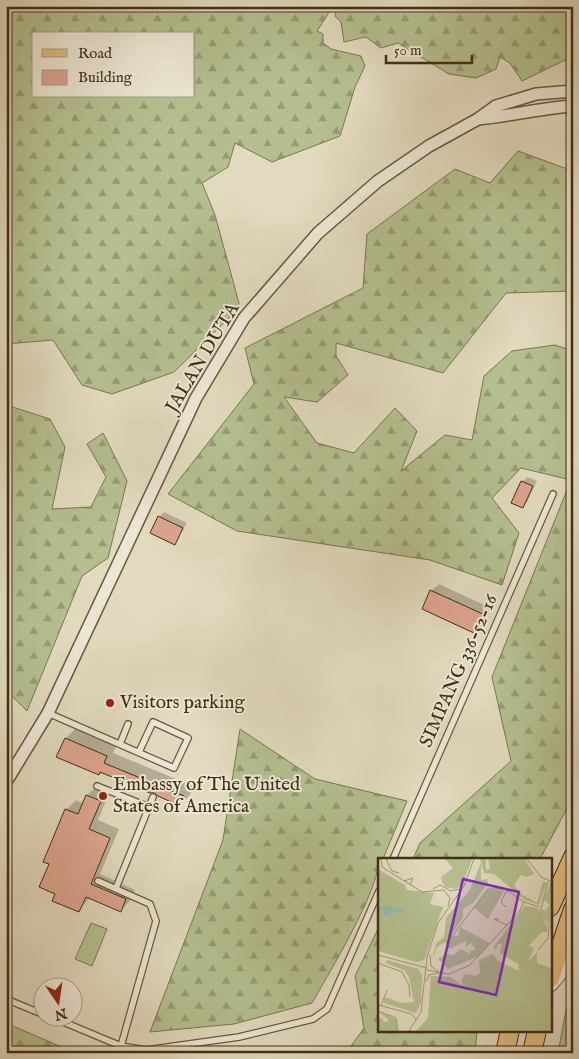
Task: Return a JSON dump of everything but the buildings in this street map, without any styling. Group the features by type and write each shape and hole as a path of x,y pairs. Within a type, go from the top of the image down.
{"main road":[{"path":"552,903 573,858"},
{"path":"552,972 573,909"},
{"path":"505,1053 510,1032"},
{"path":"532,1053 537,1032"}],"street":[{"name":"JALAN DUTA","path":"6,782 48,713 196,398 244,318 318,233 378,181 429,146 478,119 496,106 536,94 573,91"},
{"path":"478,119 500,117 540,108 573,106"},
{"path":"552,982 573,957"}],"lane":[{"name":"SIMPANG 336-52-16","path":"393,858 553,494"},
{"path":"48,713 174,768 188,738 153,722 139,752"},
{"path":"120,744 128,724"},
{"path":"97,786 149,807"},
{"path":"116,888 153,797"},
{"path":"98,881 150,904 156,921 121,1046"},
{"path":"73,1026 121,1046 146,1050 230,1039 313,1019 327,1009 378,893"},
{"path":"6,999 32,1010"}],"green space":[{"path":"6,6 333,6 317,31 323,34 323,43 331,49 361,56 365,66 355,87 340,136 272,162 235,143 228,167 202,183 215,215 240,307 174,372 112,394 82,385 53,340 6,344"},
{"path":"337,6 573,6 573,60 563,61 522,81 510,63 500,57 496,69 476,78 449,74 398,43 381,48 366,37 344,42 341,22 335,16"},
{"path":"518,151 573,171 573,291 506,293 443,373 336,343 336,356 348,375 317,402 284,397 317,443 354,453 395,408 417,431 401,471 445,435 472,440 484,376 512,351 555,345 573,351 573,797 541,858 413,858 420,843 511,761 492,677 571,480 521,468 492,498 519,533 502,585 430,560 237,531 168,494 254,384 245,348 363,288 367,234 455,169 490,183"},
{"path":"6,405 50,419 65,447 52,509 91,507 106,477 87,444 103,433 127,481 108,558 82,576 27,711 12,696 6,704"},
{"path":"240,729 315,779 407,801 383,858 378,858 377,873 363,910 312,1003 234,1024 150,1032 223,840"},
{"path":"91,923 107,929 92,966 75,959"},
{"path":"378,929 378,1032 477,1032 475,1053 346,1053 364,1028 355,976"},
{"path":"573,982 573,1053 558,1053 571,984"},
{"path":"6,1023 75,1053 6,1053"}],"place":[{"name":"Visitors parking","path":"110,703"},
{"name":"Embassy of The United States of America","path":"103,796"}]}
